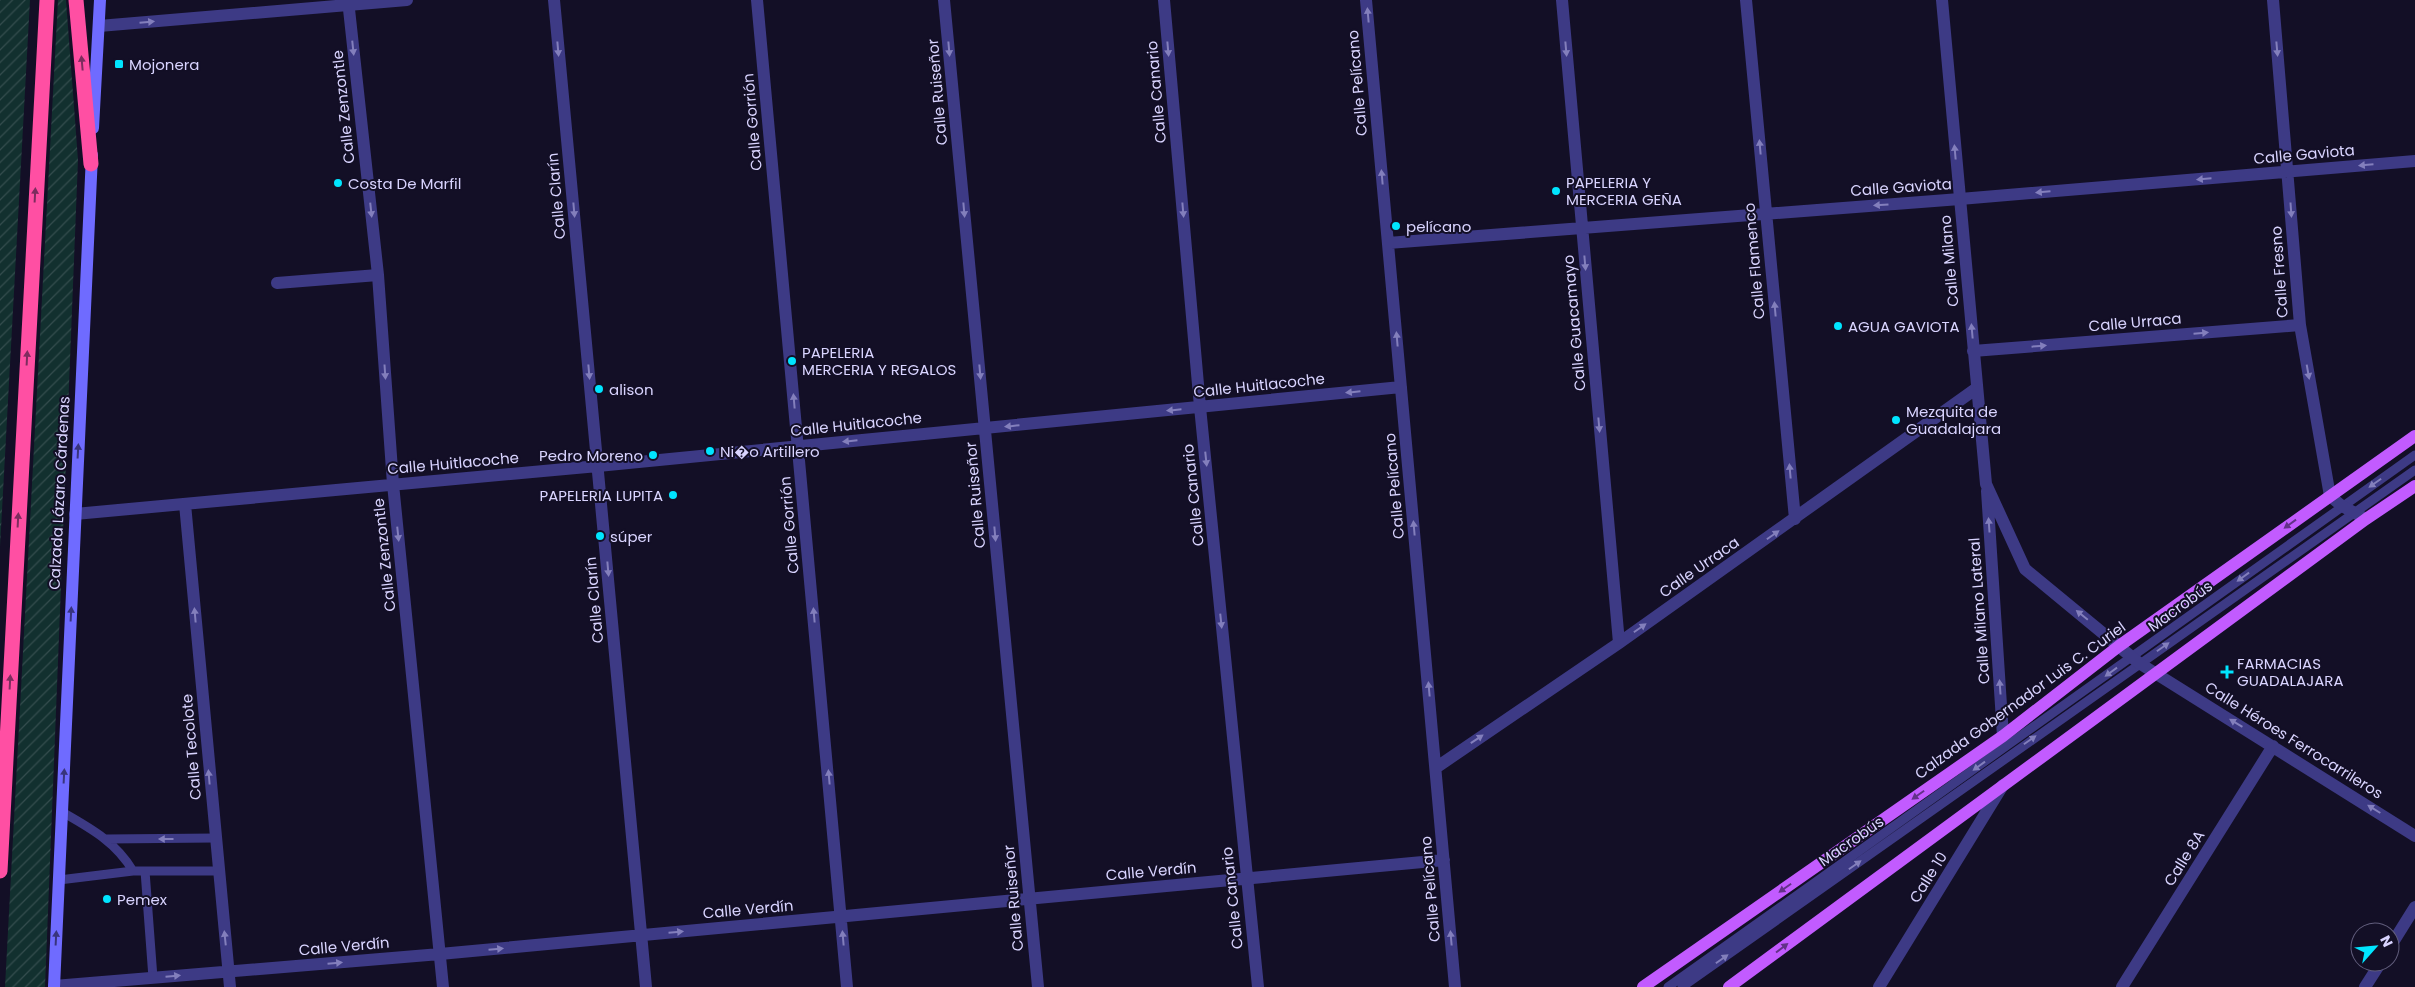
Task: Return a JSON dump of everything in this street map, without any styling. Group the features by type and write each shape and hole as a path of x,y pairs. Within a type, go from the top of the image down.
{"highway":[{"path":"0,871 47,0"},
{"path":"76,0 91,164"}],"main road":[{"name":"Calzada Lázaro Cárdenas","path":"54,987 100,0"},
{"name":"Calzada Gobernador Luis C. Curiel","path":"1643,987 2003,736 2119,646 2415,436"},
{"path":"1729,987 2004,783 2366,519 2415,486"}],"street":[{"path":"98,26 348,3 407,0"},
{"name":"Calle Clarín","path":"554,0 646,987"},
{"name":"Calle Gorrión","path":"757,0 847,987"},
{"name":"Calle Ruiseñor","path":"944,0 1038,987"},
{"name":"Calle Canario","path":"1164,0 1200,407 1258,987"},
{"name":"Calle Pelícano","path":"1366,0 1437,767 1455,987"},
{"name":"Calle Guacamayo","path":"1562,0 1619,643"},
{"name":"Calle Flamenco","path":"1746,0 1794,519"},
{"name":"Calle Milano","path":"1942,0 1986,484 2025,569 2136,660"},
{"name":"Calle Fresno","path":"2273,0 2300,325 2330,496"},
{"name":"Calle Zenzontle","path":"348,3 378,275 393,484 443,987"},
{"name":"Calle Gaviota","path":"1388,242 1960,199 2415,161"},
{"path":"277,283 378,275"},
{"name":"Calle Urraca","path":"1974,351 2300,325"},
{"name":"Calle Huitlacoche","path":"75,514 598,466 1401,387"},
{"name":"Calle Urraca","path":"1437,767 1619,643 1977,388"},
{"name":"Calle Milano Lateral","path":"1986,484 2003,736"},
{"path":"2330,496 2342,506 2366,519"},
{"name":"Calle Tecolote","path":"186,504 230,987"},
{"name":"Calle Héroes Ferrocarrileros","path":"2136,660 2415,836"},
{"name":"Calle 8A","path":"2122,987 2273,746"},
{"name":"Calle 10","path":"1879,987 2004,783"},
{"name":"Calle Verdín","path":"54,987 440,954 1444,860"},
{"path":"2400,931 2415,907"},
{"name":"Calle Pelícano","path":"1454,969 1464,987"},
{"path":"2365,987 2374,972"}],"lane":[{"name":"Macrobús","path":"1682,987 2136,660 2342,506 2415,455"},
{"name":"Macrobús","path":"1668,987 2136,660 2415,470"},
{"path":"62,812 107,839 122,855 132,871"},
{"path":"107,839 215,838"},
{"path":"59,880 132,871 218,871"},
{"path":"145,871 153,978"}],"green space":[{"path":"0,0 30,0 0,547"},
{"path":"58,0 66,0 78,160 45,987 5,987"}],"place":[{"name":"Mojonera","path":"119,64"},
{"name":"Costa De Marfil","path":"338,183"},
{"name":"PAPELERIA Y MERCERIA GEÑA","path":"1556,191"},
{"name":"pelícano","path":"1396,226"},
{"name":"AGUA GAVIOTA","path":"1838,326"},
{"name":"PAPELERIA MERCERIA Y REGALOS","path":"792,361"},
{"name":"alison","path":"599,389"},
{"name":"Mezquita de Guadalajara","path":"1896,420"},
{"name":"Ni�o Artillero","path":"710,451"},
{"name":"Pedro Moreno","path":"653,455"},
{"name":"PAPELERIA LUPITA","path":"673,495"},
{"name":"súper","path":"600,536"},
{"name":"FARMACIAS GUADALAJARA","path":"2227,672"},
{"name":"Pemex","path":"107,899"}]}
